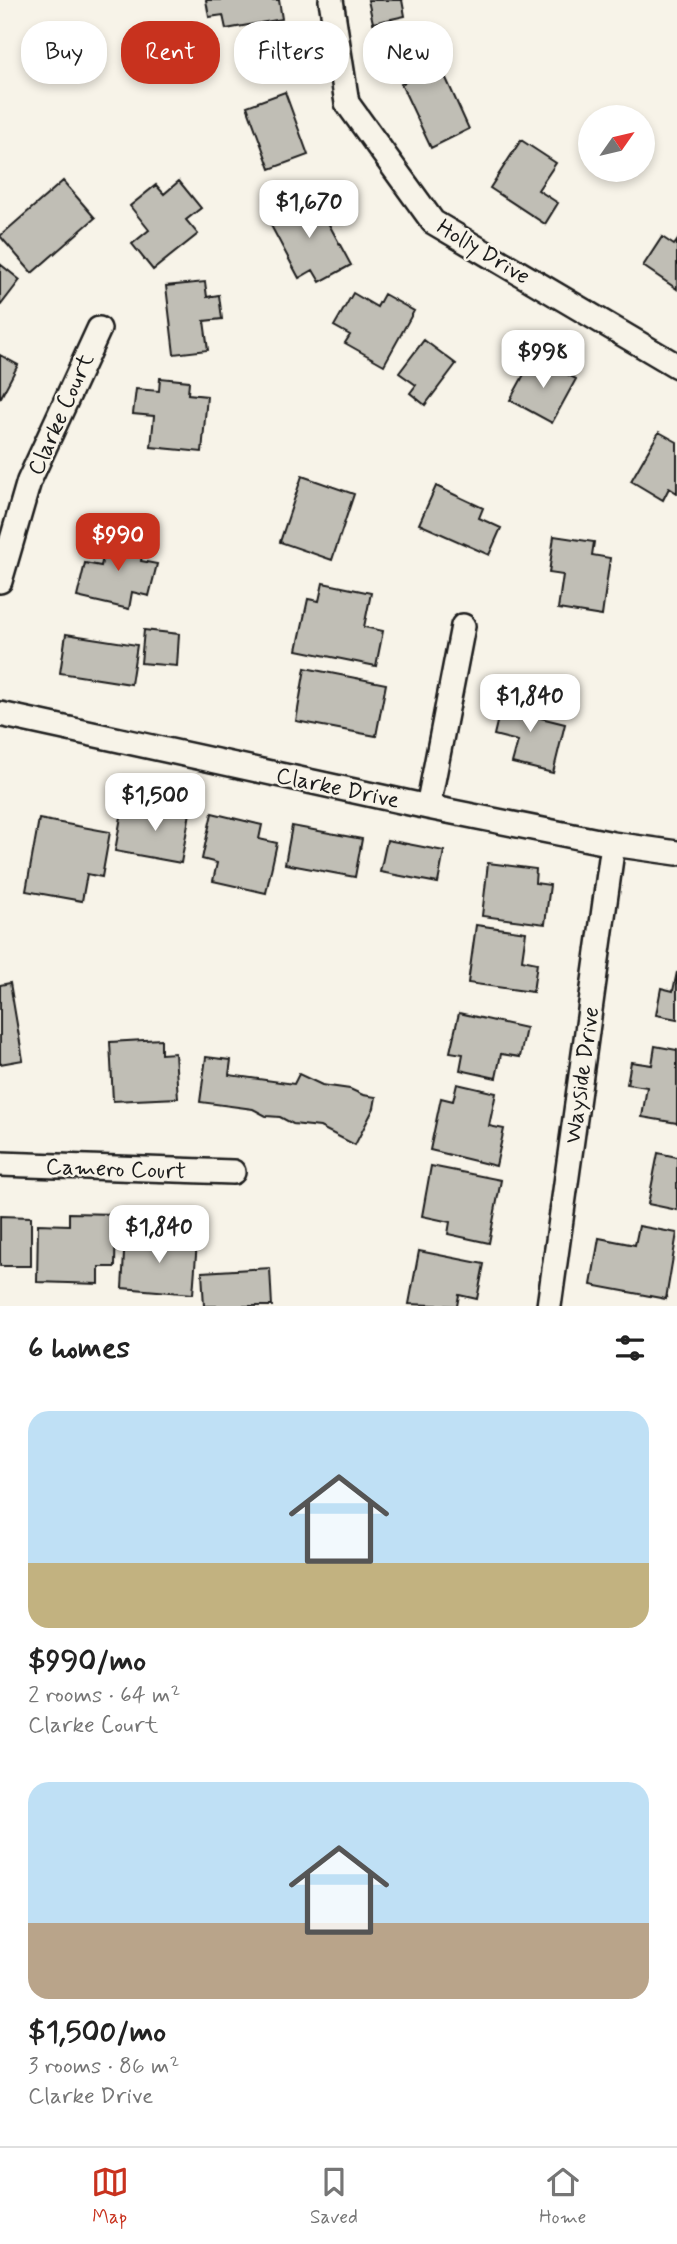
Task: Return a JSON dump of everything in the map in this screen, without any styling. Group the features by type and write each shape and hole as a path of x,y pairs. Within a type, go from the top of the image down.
{"street":[{"name":"Holly Drive","path":"331,0 347,103 433,222 677,366"},
{"name":"Clarke Court","path":"0,581 29,481 99,329"},
{"path":"428,807 463,626"},
{"name":"Clarke Drive","path":"0,715 428,807 613,844 677,853"},
{"name":"Wayside Drive","path":"549,1306 613,844"},
{"name":"Camero Court","path":"0,1164 233,1171"}],"building":[{"path":"206,0 279,0 282,19 234,21 234,28 226,29 223,15 209,17"},
{"path":"368,0 402,0 405,16 373,21"},
{"path":"401,84 449,84 469,129 431,148"},
{"path":"285,92 308,155 270,169 247,106"},
{"path":"521,140 556,163 538,190 558,203 545,224 490,188"},
{"path":"63,181 95,218 32,273 0,236"},
{"path":"179,181 201,208 186,220 198,234 153,270 132,244 149,230 130,206 156,185 164,194"},
{"path":"313,195 351,265 320,282 313,270 299,278 268,220"},
{"path":"662,237 674,245 677,241 677,289 643,266"},
{"path":"0,264 20,280 0,306"},
{"path":"205,282 207,297 219,295 222,319 204,321 208,350 174,354 166,286"},
{"path":"353,293 377,307 384,294 414,311 384,365 345,343 350,335 334,326"},
{"path":"424,340 456,364 425,405 410,393 416,385 399,373"},
{"path":"0,355 18,365 0,399"},
{"path":"534,356 576,379 552,423 510,400"},
{"path":"160,378 189,381 188,394 207,396 202,452 151,447 154,416 133,414 136,389 159,391"},
{"path":"659,432 677,442 677,493 669,488 663,500 631,481"},
{"path":"302,476 354,494 332,560 280,542"},
{"path":"436,486 483,508 479,518 501,528 489,555 419,524"},
{"path":"109,531 145,540 141,561 157,564 149,596 132,592 129,609 77,597 85,563 101,566"},
{"path":"554,536 594,542 592,555 610,558 602,616 558,609 563,575 549,573"},
{"path":"323,583 371,593 364,627 383,631 376,666 297,650 308,599 319,601"},
{"path":"144,630 179,634 177,666 141,663"},
{"path":"66,634 137,645 131,684 60,673"},
{"path":"305,668 386,684 376,736 296,721"},
{"path":"503,697 544,707 541,718 565,724 553,773 512,763 518,741 494,735"},
{"path":"156,801 191,807 181,863 115,851 122,811 153,816"},
{"path":"212,813 262,825 259,839 277,843 266,893 213,881 217,863 202,859"},
{"path":"39,819 110,832 102,877 87,874 82,901 26,891"},
{"path":"292,826 362,839 355,877 285,864"},
{"path":"387,840 444,851 438,883 380,872"},
{"path":"488,863 536,869 535,883 550,885 545,924 482,916"},
{"path":"476,925 526,932 522,960 537,963 533,992 468,983"},
{"path":"677,972 677,1019 656,1015 661,988 673,991"},
{"path":"10,983 23,1060 0,1064 0,985"},
{"path":"459,1013 526,1028 520,1057 501,1054 496,1078 460,1070 463,1054 450,1052"},
{"path":"161,1039 161,1054 175,1053 178,1098 113,1101 110,1042"},
{"path":"655,1046 677,1050 677,1123 642,1117 647,1087 627,1084 631,1062 652,1065"},
{"path":"206,1057 231,1060 229,1075 294,1084 299,1074 322,1085 350,1089 376,1097 374,1108 355,1145 320,1127 293,1124 253,1109 200,1102"},
{"path":"457,1084 496,1093 489,1126 504,1129 496,1166 430,1150 441,1098 453,1101"},
{"path":"658,1153 677,1157 677,1210 648,1204"},
{"path":"431,1166 501,1180 489,1243 448,1234 450,1222 422,1216"},
{"path":"69,1213 116,1214 115,1267 99,1267 99,1284 37,1282 38,1224 69,1225"},
{"path":"0,1216 31,1217 31,1266 0,1266"},
{"path":"639,1226 677,1233 666,1299 591,1285 599,1238 635,1245"},
{"path":"125,1237 197,1242 193,1294 122,1288"},
{"path":"419,1251 484,1264 477,1299 459,1295 457,1306 409,1304"},
{"path":"270,1268 272,1306 204,1306 202,1272"}]}
